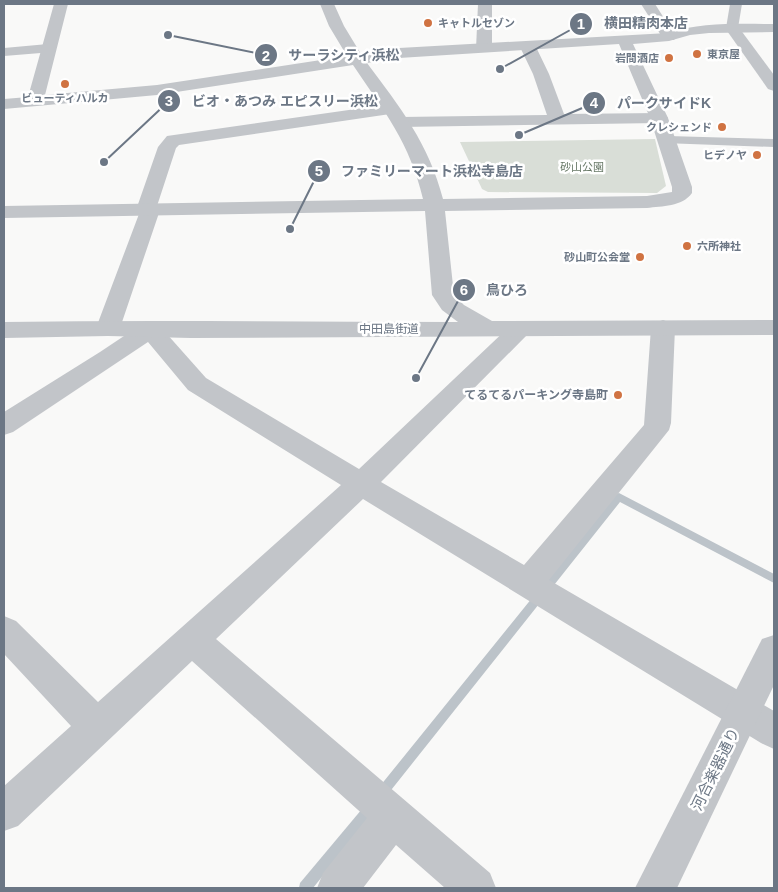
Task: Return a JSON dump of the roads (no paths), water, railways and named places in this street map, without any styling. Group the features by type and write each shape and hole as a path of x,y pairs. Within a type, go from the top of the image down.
{"street":[{"path":"35,102 61,4"},
{"path":"327,4 333,18 396,116 423,165 436,205 443,295 456,309 488,329"},
{"path":"484,49 485,4"},
{"path":"648,4 669,37"},
{"path":"736,4 732,28 774,86"},
{"path":"4,104 157,90 399,53 528,47 669,37 689,32 732,28 774,28"},
{"path":"4,212 647,202 667,200 682,193 668,140 624,40"},
{"path":"528,47 541,74 557,119"},
{"path":"4,52 48,49"},
{"path":"108,328 167,147 173,140 396,116 557,119 659,118"},
{"path":"668,140 774,142"},
{"path":"396,329 443,295"},
{"name":"中田島街道","path":"4,330 108,328 520,330 774,328"},
{"path":"529,585 655,430 658,424 663,328"},
{"path":"4,425 109,358 150,329 197,384 774,731"},
{"path":"4,812 361,484 520,330"},
{"path":"4,631 97,727"},
{"path":"192,640 475,888"},
{"name":"河合楽器通り","path":"656,888 774,650"},
{"path":"338,888 392,815"}],"waterway":[{"path":"380,795 619,497 774,579"},
{"path":"305,888 371,807"}],"place":[{"name":"キャトルセゾン","path":"428,23"},
{"name":"サーラシティ浜松","path":"168,35"},
{"name":"東京屋","path":"697,54"},
{"name":"岩間酒店","path":"669,58"},
{"name":"横田精肉本店","path":"500,69"},
{"name":"ビューティハルカ","path":"65,84"},
{"name":"クレシェンド","path":"722,127"},
{"name":"パークサイドK","path":"519,135"},
{"name":"ヒデノヤ","path":"757,155"},
{"name":"ビオ・あつみ エピスリー浜松","path":"104,162"},
{"name":"ファミリーマート浜松寺島店","path":"290,229"},
{"name":"六所神社","path":"687,246"},
{"name":"砂山町公会堂","path":"640,257"},
{"name":"鳥ひろ","path":"416,378"},
{"name":"てるてるパーキング寺島町","path":"618,395"}],"park label":[{"name":"砂山公園","path":"582,167"}]}
